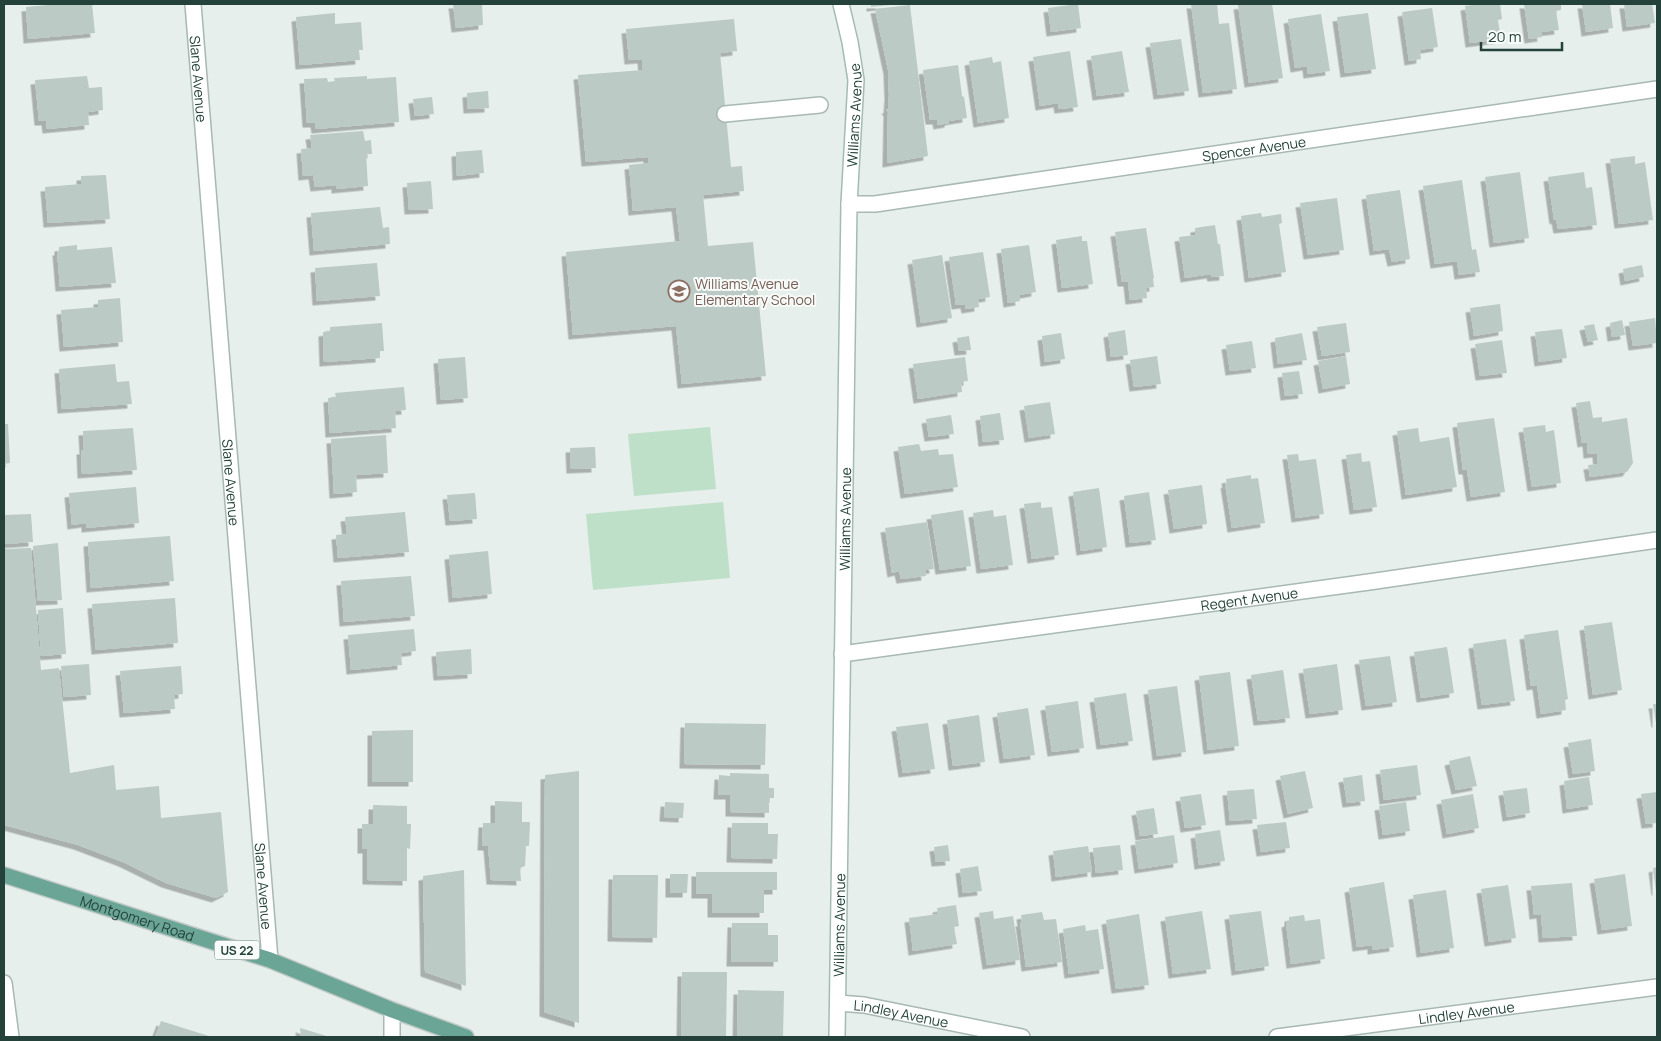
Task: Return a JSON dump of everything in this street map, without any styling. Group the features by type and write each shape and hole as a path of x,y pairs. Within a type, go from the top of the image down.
{"main road":[{"name":"Montgomery Road","path":"4,875 270,960 392,1010 466,1037"}],"street":[{"name":"Slane Avenue","path":"193,4 270,960"},
{"name":"Williams Avenue","path":"837,1037 849,204 856,80 841,4"},
{"name":"Spencer Avenue","path":"849,204 875,204 1657,89"},
{"path":"725,114 820,106"},
{"name":"Regent Avenue","path":"842,654 1340,586 1657,540"},
{"path":"4,983 10,1037"},
{"name":"Lindley Avenue","path":"1277,1037 1657,987"},
{"name":"Lindley Avenue","path":"838,1004 864,1005 1022,1037"},
{"path":"392,1010 392,1037"}],"green space":[{"path":"710,427 716,489 634,496 628,434"},
{"path":"723,502 730,578 593,590 586,514"}],"building":[{"path":"92,4 95,33 28,39 26,7"},
{"path":"453,4 482,4 483,25 456,28"},
{"path":"871,4 889,4 889,5 871,7"},
{"path":"1078,4 1081,28 1051,32 1048,8"},
{"path":"1191,4 1217,4 1219,24 1229,23 1237,89 1203,93"},
{"path":"1272,4 1283,78 1249,83 1238,5"},
{"path":"1500,4 1502,19 1498,20 1501,39 1470,43 1465,6"},
{"path":"1524,4 1561,4 1561,10 1556,11 1559,30 1541,32 1542,37 1529,39"},
{"path":"1582,4 1610,4 1613,28 1586,32"},
{"path":"1624,4 1652,4 1655,23 1627,27"},
{"path":"910,5 928,156 887,163 888,112 886,109 888,109 889,95 888,70 875,9"},
{"path":"1432,8 1438,47 1420,50 1421,59 1409,61 1402,12"},
{"path":"335,13 335,24 361,22 363,50 359,50 360,60 300,65 296,17"},
{"path":"1368,13 1376,69 1345,73 1337,17"},
{"path":"1321,14 1330,71 1308,74 1307,66 1295,68 1288,19"},
{"path":"734,19 737,51 720,53 731,167 742,166 744,191 703,195 708,246 753,242 766,376 682,384 676,326 573,335 566,252 680,241 676,207 633,211 629,165 648,163 648,157 586,162 578,75 643,70 642,59 629,60 626,29"},
{"path":"1181,39 1189,91 1158,95 1150,43"},
{"path":"1070,51 1078,107 1059,109 1058,103 1040,106 1033,57"},
{"path":"1122,51 1129,92 1097,96 1091,56"},
{"path":"992,57 993,63 1001,61 1009,118 978,123 969,61"},
{"path":"958,65 967,118 938,125 937,120 930,120 923,70"},
{"path":"87,76 89,88 102,87 103,110 88,112 89,125 47,129 46,121 39,121 35,80"},
{"path":"367,76 367,79 396,77 399,122 316,129 315,123 307,123 304,79 327,78 328,82 335,81 334,78"},
{"path":"488,91 489,108 468,109 467,93"},
{"path":"432,97 434,114 415,116 413,99"},
{"path":"363,131 365,141 371,140 372,154 366,154 368,186 336,189 336,185 315,187 313,175 303,176 301,149 312,148 310,135"},
{"path":"482,150 484,173 457,176 456,152"},
{"path":"1635,156 1635,164 1645,162 1653,220 1619,224 1610,159"},
{"path":"1520,172 1529,238 1494,243 1485,177"},
{"path":"1584,172 1586,188 1592,187 1597,225 1558,229 1556,219 1554,220 1548,177"},
{"path":"106,175 110,219 48,223 45,187 81,184 81,176"},
{"path":"1462,180 1472,250 1476,249 1480,272 1459,275 1457,261 1435,264 1423,186"},
{"path":"431,181 433,209 409,210 407,183"},
{"path":"1400,190 1410,259 1392,262 1389,249 1374,251 1366,195"},
{"path":"1337,198 1344,250 1308,255 1300,203"},
{"path":"380,207 383,228 389,227 390,244 314,251 311,213"},
{"path":"1261,213 1262,217 1281,214 1282,223 1279,224 1286,272 1249,278 1241,216"},
{"path":"1215,225 1218,244 1220,244 1224,276 1212,277 1211,274 1185,278 1179,237 1195,235 1195,228"},
{"path":"1146,228 1154,287 1146,288 1147,298 1130,300 1128,282 1122,282 1115,232"},
{"path":"1082,236 1082,241 1087,241 1093,284 1062,288 1056,240"},
{"path":"77,245 77,250 112,247 116,283 60,287 57,251 59,251 59,247"},
{"path":"1029,245 1036,292 1019,295 1020,301 1008,303 1001,249"},
{"path":"983,252 990,297 978,299 979,307 966,309 965,304 956,305 949,257"},
{"path":"942,255 952,318 921,323 912,260"},
{"path":"377,263 380,296 317,301 315,268"},
{"path":"1642,265 1644,277 1625,281 1623,269"},
{"path":"120,298 123,342 64,347 61,310 98,307 98,300"},
{"path":"1500,304 1503,331 1474,336 1470,308"},
{"path":"1655,318 1657,343 1633,346 1629,322"},
{"path":"1622,320 1625,335 1612,337 1610,323"},
{"path":"382,323 384,351 380,351 380,358 324,362 323,332 330,331 330,327"},
{"path":"1346,323 1350,352 1322,356 1317,327"},
{"path":"1594,324 1598,340 1588,342 1584,326"},
{"path":"1562,329 1567,358 1539,362 1535,332"},
{"path":"1125,330 1128,355 1111,357 1108,333"},
{"path":"1061,333 1065,359 1045,362 1042,336"},
{"path":"1302,333 1307,360 1278,364 1275,338"},
{"path":"969,336 971,350 959,351 957,338"},
{"path":"1502,340 1507,373 1480,376 1475,344"},
{"path":"1252,341 1256,368 1230,371 1226,345"},
{"path":"1157,356 1161,384 1134,387 1130,360"},
{"path":"1346,356 1350,384 1323,389 1318,361"},
{"path":"465,357 468,398 441,400 438,359"},
{"path":"965,357 968,381 961,382 962,392 918,399 913,364"},
{"path":"115,364 117,382 129,381 132,404 62,409 59,369"},
{"path":"1299,371 1303,394 1285,396 1282,373"},
{"path":"404,387 406,410 395,411 396,428 330,433 328,398 336,397 335,393"},
{"path":"1590,401 1593,418 1602,417 1602,422 1627,418 1633,463 1627,472 1590,477 1588,465 1598,464 1597,453 1588,454 1587,442 1582,443 1576,403"},
{"path":"1050,402 1055,434 1029,438 1024,406"},
{"path":"1000,413 1004,440 983,442 980,416"},
{"path":"951,415 954,434 929,437 926,419"},
{"path":"1494,418 1505,492 1471,497 1467,470 1463,470 1457,423"},
{"path":"4,424 8,424 10,463 4,464"},
{"path":"1545,425 1546,432 1554,430 1561,483 1532,487 1523,428"},
{"path":"133,428 137,470 82,474 81,450 84,450 83,431"},
{"path":"1418,428 1420,442 1449,437 1457,487 1406,495 1397,431"},
{"path":"386,435 388,473 356,475 357,492 334,494 331,439"},
{"path":"919,444 921,451 938,449 939,455 953,454 958,487 905,494 898,447"},
{"path":"595,447 596,468 571,469 570,448"},
{"path":"1361,453 1362,462 1370,461 1377,507 1354,510 1346,455"},
{"path":"1298,454 1299,461 1316,459 1324,514 1296,518 1287,455"},
{"path":"1251,475 1251,479 1258,478 1265,523 1232,528 1226,479"},
{"path":"1202,485 1207,524 1174,529 1168,490"},
{"path":"136,487 139,523 86,528 86,523 72,525 69,493"},
{"path":"1099,488 1107,547 1081,551 1073,492"},
{"path":"1149,492 1156,540 1130,543 1124,496"},
{"path":"475,493 477,519 450,521 447,495"},
{"path":"1041,502 1041,508 1052,507 1059,555 1032,559 1024,504"},
{"path":"963,510 971,566 940,570 931,515"},
{"path":"993,510 994,517 1006,515 1013,565 981,569 973,513"},
{"path":"405,512 409,552 338,558 336,535 347,534 345,517"},
{"path":"31,514 33,542 4,544 4,515"},
{"path":"927,522 934,569 925,570 926,576 901,579 899,571 892,573 885,528"},
{"path":"170,536 174,581 91,588 88,542"},
{"path":"58,543 62,600 38,601 33,546"},
{"path":"31,548 41,670 59,668 70,773 114,765 116,790 159,786 161,818 221,812 228,892 216,898 166,883 123,862 78,845 4,825 4,549"},
{"path":"488,551 492,594 453,598 449,555"},
{"path":"411,576 415,616 344,622 341,581"},
{"path":"175,598 178,643 96,650 92,604"},
{"path":"63,608 66,654 41,656 38,610"},
{"path":"1612,622 1622,690 1593,695 1584,626"},
{"path":"414,629 416,651 401,653 402,665 351,670 348,635"},
{"path":"1558,630 1568,699 1565,700 1566,710 1541,714 1537,685 1531,686 1524,635"},
{"path":"1506,639 1515,701 1482,705 1473,644"},
{"path":"1447,647 1454,693 1421,698 1414,652"},
{"path":"471,649 472,674 438,676 436,652"},
{"path":"1390,656 1397,702 1366,706 1359,660"},
{"path":"89,664 91,695 64,697 61,666"},
{"path":"1337,664 1343,710 1310,714 1303,669"},
{"path":"181,666 183,694 174,695 175,709 124,713 120,671"},
{"path":"1283,670 1290,718 1258,721 1251,675"},
{"path":"1230,672 1239,746 1208,750 1199,676"},
{"path":"1177,686 1186,752 1157,756 1148,690"},
{"path":"1126,693 1133,741 1101,745 1094,698"},
{"path":"1078,701 1084,748 1052,752 1045,706"},
{"path":"1653,704 1657,704 1657,723 1656,723"},
{"path":"1028,708 1035,755 1004,759 997,713"},
{"path":"979,715 985,762 953,766 947,720"},
{"path":"685,723 766,724 765,765 684,764"},
{"path":"928,723 935,769 903,773 896,727"},
{"path":"413,730 413,782 372,782 372,731"},
{"path":"1591,739 1595,771 1573,774 1568,743"},
{"path":"1470,756 1477,786 1456,790 1449,761"},
{"path":"1417,765 1421,795 1384,800 1380,770"},
{"path":"579,771 579,1023 544,1012 545,775"},
{"path":"1305,771 1313,808 1288,814 1280,776"},
{"path":"730,773 769,774 769,788 774,788 774,798 769,798 769,813 730,812 730,795 718,795 719,775 730,776"},
{"path":"1362,775 1365,801 1347,803 1343,778"},
{"path":"1589,777 1593,805 1567,809 1564,781"},
{"path":"1527,788 1530,813 1507,817 1503,791"},
{"path":"1254,789 1257,819 1230,821 1227,791"},
{"path":"1657,792 1657,823 1646,824 1641,794"},
{"path":"1201,794 1206,825 1185,828 1180,797"},
{"path":"1473,794 1479,828 1447,834 1441,800"},
{"path":"495,801 522,802 522,822 530,822 529,846 526,846 525,866 520,868 521,881 491,880 488,846 482,846 483,823 495,823"},
{"path":"665,802 684,803 683,818 664,817"},
{"path":"1406,802 1410,831 1383,835 1379,806"},
{"path":"373,805 407,806 407,824 411,824 410,849 407,848 407,881 367,880 367,849 362,849 362,824 373,824"},
{"path":"1154,808 1158,834 1140,836 1136,811"},
{"path":"1286,822 1290,848 1261,852 1257,825"},
{"path":"732,823 768,823 768,834 778,834 777,859 731,858"},
{"path":"1220,830 1225,861 1199,865 1195,834"},
{"path":"1174,835 1178,863 1139,869 1135,841"},
{"path":"948,845 950,861 936,862 934,847"},
{"path":"1120,845 1123,870 1096,873 1093,848"},
{"path":"1088,846 1092,872 1056,877 1053,851"},
{"path":"978,866 982,891 963,893 960,869"},
{"path":"1657,867 1657,891 1656,891 1653,868"},
{"path":"464,870 466,986 425,972 423,876"},
{"path":"696,872 777,872 777,890 764,890 764,913 712,913 712,894 696,894"},
{"path":"670,874 688,874 687,893 670,893"},
{"path":"1625,874 1632,926 1602,930 1594,879"},
{"path":"613,875 658,875 657,938 612,937"},
{"path":"1384,882 1394,947 1372,950 1372,945 1357,947 1349,888"},
{"path":"1572,883 1577,936 1543,938 1541,914 1534,915 1531,886"},
{"path":"1508,885 1516,938 1489,942 1481,889"},
{"path":"1446,890 1454,948 1421,953 1413,895"},
{"path":"956,905 959,926 954,927 957,944 913,951 909,918 938,914 937,908"},
{"path":"993,911 994,919 1013,916 1020,960 987,965 979,913"},
{"path":"1202,911 1211,969 1173,974 1165,917"},
{"path":"1261,911 1269,966 1236,971 1229,915"},
{"path":"1042,912 1044,920 1056,919 1062,962 1026,967 1020,922 1022,922 1021,915"},
{"path":"1139,914 1149,985 1116,989 1106,920"},
{"path":"1304,915 1305,921 1320,919 1325,959 1291,964 1286,923 1289,922 1289,917"},
{"path":"732,923 768,923 768,935 778,935 778,962 731,962"},
{"path":"1085,925 1086,931 1098,929 1104,969 1069,974 1063,929"},
{"path":"682,972 727,972 726,1037 681,1037"},
{"path":"738,990 784,991 783,1037 737,1037"},
{"path":"161,1021 212,1037 155,1037"},
{"path":"300,1028 330,1037 301,1037"}],"place":[{"name":"Williams Avenue Elementary School","path":"679,291"}]}
